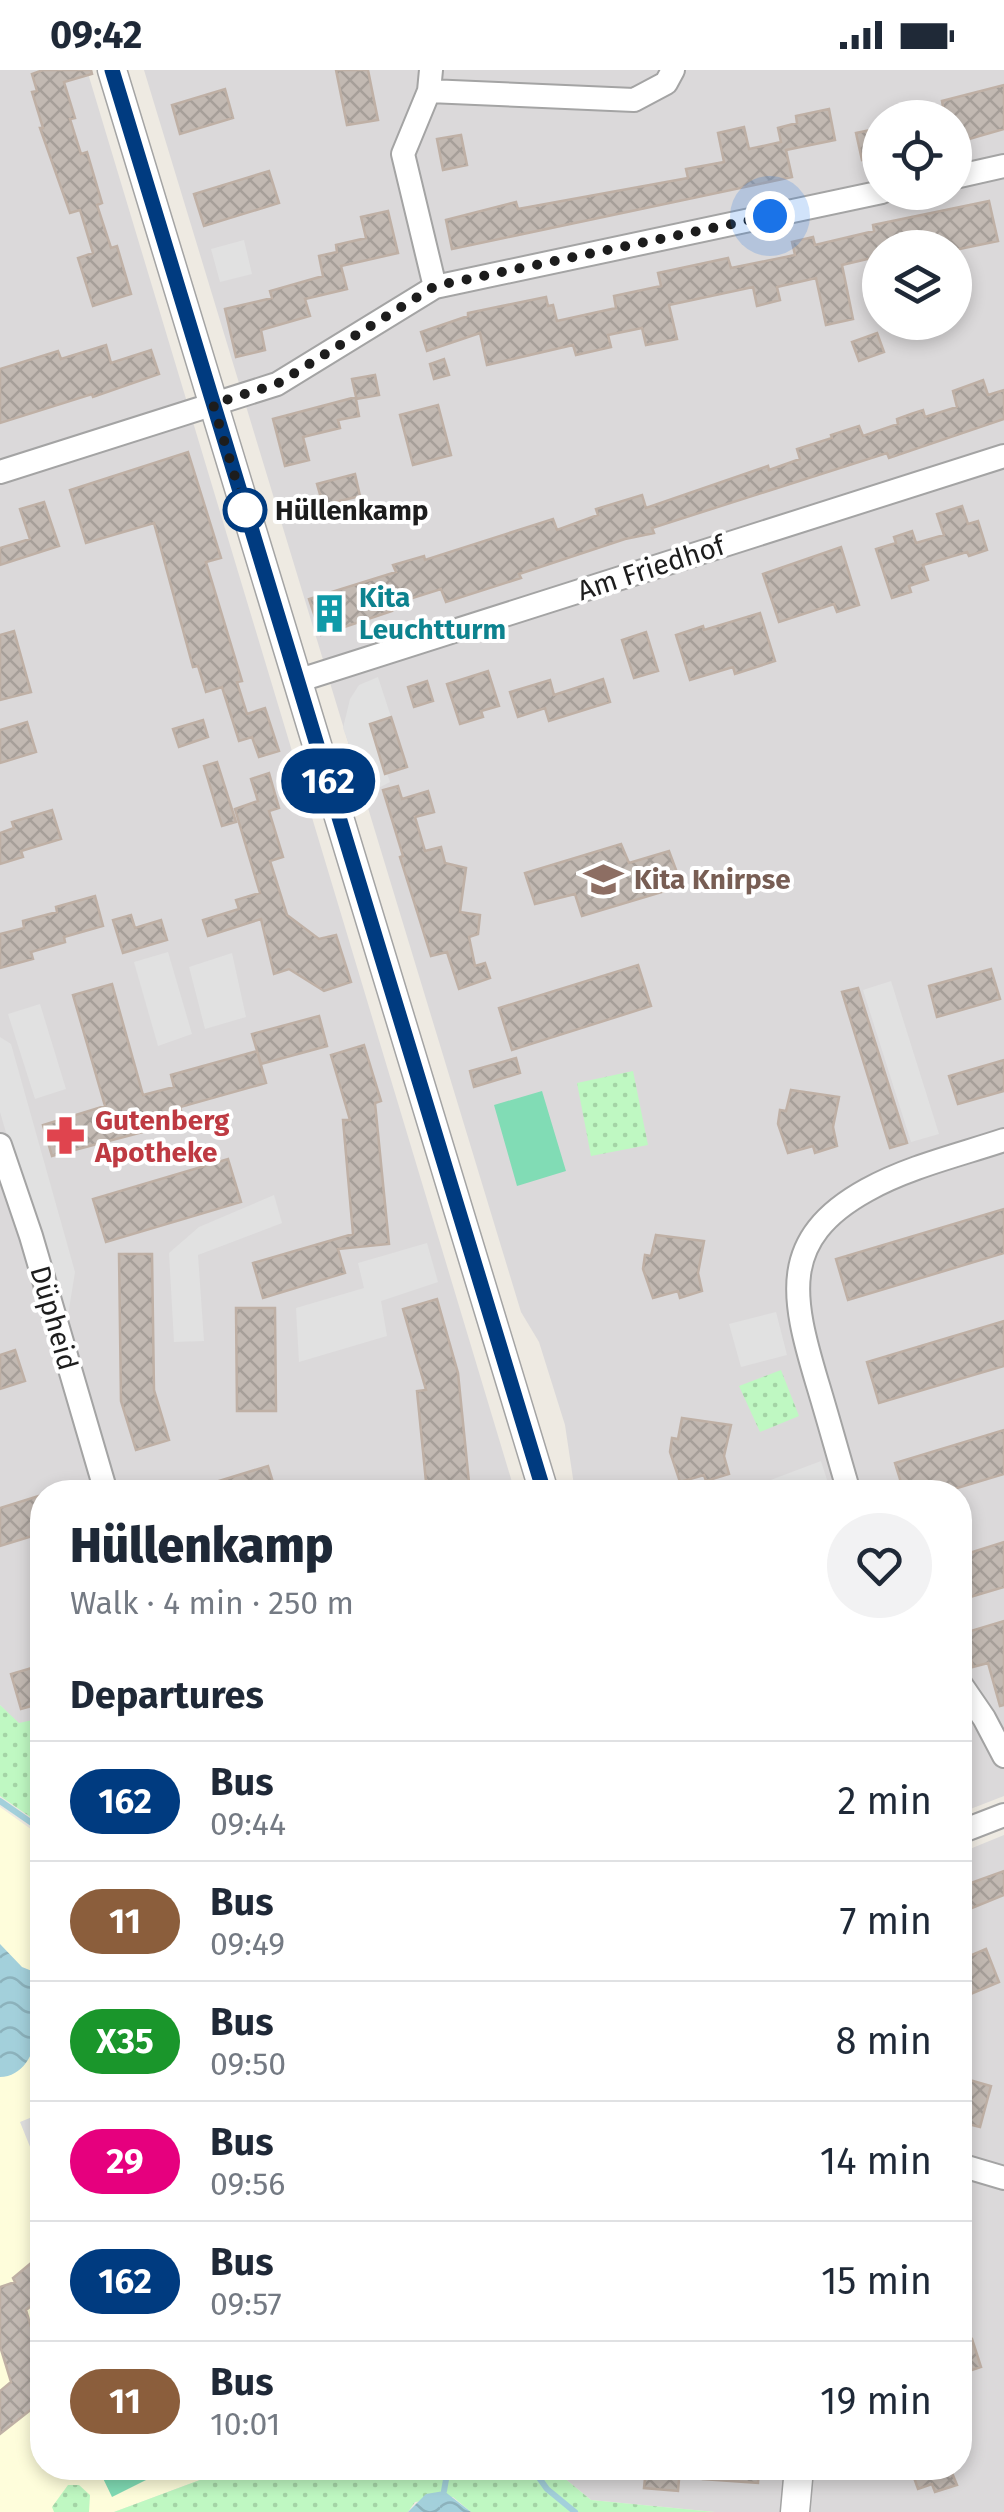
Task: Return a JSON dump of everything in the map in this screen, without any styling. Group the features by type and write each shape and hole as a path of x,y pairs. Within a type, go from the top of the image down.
{"street":[{"path":"112,70 540,1480"},
{"path":"435,286 404,154 430,81 634,100 666,83 672,70"},
{"path":"972,173 1004,166"},
{"path":"0,472 277,384 435,286 862,196"},
{"name":"Am Friedhof","path":"298,681 1004,456"},
{"path":"845,1480 800,1328 796,1298 805,1248 827,1216 868,1189 1004,1140"},
{"name":"Düpheid","path":"0,1145 102,1480"},
{"path":"972,1700 1004,1756"},
{"path":"972,1827 1004,1815"},
{"path":"972,2168 1004,2178"},
{"path":"795,2512 798,2480"}],"shaded area":[{"path":"0,70 87,70 511,1480 30,1480 30,1721 18,1724 0,1705"},
{"path":"144,70 1004,70 1004,1796 972,1808 972,1480 573,1480 565,1425 539,1342 521,1312"},
{"path":"244,240 252,274 220,282 211,249"},
{"path":"378,677 391,717 370,725 390,782 367,794 343,728 350,699 359,685"},
{"path":"168,952 192,1034 158,1046 134,962"},
{"path":"232,953 246,1017 205,1029 189,967"},
{"path":"891,981 939,1134 911,1142 863,990"},
{"path":"40,1004 66,1089 35,1099 8,1014"},
{"path":"0,1037 11,1044 75,1272 65,1334 0,1112"},
{"path":"274,1195 282,1223 198,1255 204,1341 174,1342 169,1253 199,1227"},
{"path":"427,1243 438,1282 381,1301 387,1336 299,1362 296,1308 364,1288 358,1263"},
{"path":"776,1312 787,1355 741,1367 729,1324"},
{"path":"821,1461 827,1480 770,1480"},
{"path":"0,1807 30,1828 30,2480 200,2480 114,2512 0,2512"},
{"path":"1004,1835 1004,2512 715,2512 591,2500 567,2480 972,2480 972,1848"},
{"path":"30,2118 30,2147 20,2122"}],"green space":[{"path":"633,1071 648,1145 591,1156 577,1083"},
{"path":"542,1091 566,1171 517,1186 494,1105"},
{"path":"781,1370 799,1416 760,1432 739,1386"},
{"path":"0,1705 19,1723 30,1721 30,1817 0,1796"},
{"path":"104,2480 146,2480 112,2497"},
{"path":"200,2480 567,2480 591,2500 715,2512 471,2512 453,2497 415,2502 408,2512 114,2512"},
{"path":"68,2485 79,2485 90,2495 89,2512 54,2512 52,2507"}],"water":[{"path":"0,1944 30,1970 30,2055 14,2074 0,2077"},
{"path":"444,2491 471,2512 408,2512 426,2494"}],"building":[{"path":"43,70 91,70 92,74 64,82 75,118 70,119 81,154 87,152 102,203 97,205 111,248 117,246 131,294 93,306 78,258 93,253 80,210 70,213 40,128 32,92 37,91 32,74"},
{"path":"336,70 368,70 378,120 347,125"},
{"path":"1004,85 1004,129 972,138 972,100 946,100"},
{"path":"225,89 233,118 180,134 172,105"},
{"path":"829,109 835,140 786,150 792,177 452,249 446,220 516,202 518,209 688,178 686,169 724,162 718,133 744,127 749,149 781,142 778,128 797,123 796,116"},
{"path":"862,132 862,160 856,133"},
{"path":"461,135 467,165 443,170 437,139"},
{"path":"269,171 279,203 204,226 194,194"},
{"path":"989,201 998,241 972,246 972,230 874,230 873,225 946,210 972,210 972,205"},
{"path":"388,211 398,253 341,266 347,289 305,299 310,316 261,330 265,350 236,357 225,309 272,298 270,291 323,276 319,256 337,252 336,245 366,238 361,217"},
{"path":"862,234 862,260 842,265 853,319 826,325 816,278 777,287 780,300 757,306 753,287 669,305 677,339 646,345 642,328 608,335 611,347 576,355 573,345 487,365 480,333 427,351 421,332 468,313 546,297 548,306 553,305 557,321 616,308 614,296 661,286 658,273 728,258 731,268 795,255 792,242 813,237 815,245"},
{"path":"880,340 884,352 859,361 852,342"},
{"path":"106,345 111,363 151,350 159,374 0,423 0,369 58,351 61,359"},
{"path":"444,359 449,375 434,379 430,364"},
{"path":"375,375 379,395 356,399 359,416 338,420 340,428 303,437 309,460 285,466 273,419 356,397 352,379"},
{"path":"983,380 988,395 1004,390 1004,419 889,458 887,453 652,528 654,533 519,574 521,578 446,602 441,589 390,605 392,611 321,635 309,599 396,572 393,565 424,556 425,560 553,519 557,530 598,515 596,509 642,495 646,508 768,466 769,470 800,459 797,449 832,438 831,435 859,426 863,436 923,410 925,417 957,407 953,391"},
{"path":"438,405 451,455 413,465 400,415"},
{"path":"188,452 221,558 206,562 242,681 237,682 247,714 265,708 279,751 259,757 252,737 239,741 222,687 206,692 198,666 193,667 154,523 86,543 70,490"},
{"path":"355,474 360,496 323,505 317,484"},
{"path":"44,502 59,546 0,565 0,548 30,539 20,509"},
{"path":"962,506 968,524 978,521 987,550 923,565 928,580 909,586 911,592 892,598 876,549 896,543 894,537 912,531 916,543 944,535 937,514"},
{"path":"841,547 859,605 837,612 834,604 779,622 763,574"},
{"path":"760,613 775,661 735,674 733,667 690,680 676,635"},
{"path":"14,631 31,692 0,700 0,635"},
{"path":"646,632 658,671 634,678 622,640"},
{"path":"488,671 499,706 481,711 483,717 460,724 447,684"},
{"path":"603,679 610,702 549,721 545,708 518,717 510,692 550,680 554,695"},
{"path":"427,681 433,701 414,707 408,687"},
{"path":"391,717 407,767 385,774 370,724"},
{"path":"203,720 208,737 179,747 173,729"},
{"path":"27,722 36,752 0,763 0,730"},
{"path":"217,762 236,822 222,826 204,766"},
{"path":"269,773 279,808 269,811 283,857 270,861 287,915 319,939 336,935 351,982 324,991 289,969 274,974 261,919 208,936 203,920 239,909 236,900 260,893 235,809 258,801 251,779"},
{"path":"398,786 402,799 428,791 434,812 415,817 425,851 441,847 445,863 466,868 460,912 480,915 478,934 469,937 475,966 485,963 490,978 459,989 447,952 431,956 383,790"},
{"path":"52,810 61,839 21,851 23,857 0,864 0,833 14,828 12,822"},
{"name":"Kita Knirpse","path":"621,844 629,863 669,851 682,886 582,916 575,894 535,904 525,873"},
{"path":"95,896 103,926 64,937 65,942 31,952 33,959 0,968 0,934 24,928 23,921 57,912 56,907"},
{"path":"131,915 135,928 161,920 167,940 123,953 113,920"},
{"path":"638,965 651,1006 512,1050 499,1008"},
{"path":"991,969 1000,999 937,1017 929,986"},
{"path":"112,984 143,1095 174,1087 171,1075 257,1051 266,1083 180,1107 184,1121 52,1156 43,1125 105,1106 73,995"},
{"path":"858,988 907,1143 890,1148 842,992"},
{"path":"319,1016 327,1046 261,1064 252,1034"},
{"path":"364,1045 381,1101 375,1103 389,1244 338,1249 345,1273 263,1298 253,1263 353,1234 343,1120 350,1120 331,1055"},
{"path":"516,1058 520,1073 474,1087 470,1071"},
{"path":"1004,1060 1004,1091 958,1104 949,1076"},
{"path":"791,1090 839,1097 833,1127 837,1146 815,1153 813,1146 788,1153 778,1124 780,1110 786,1111"},
{"path":"228,1159 241,1202 106,1242 93,1199"},
{"path":"1004,1209 1004,1253 848,1300 836,1259"},
{"path":"656,1235 704,1241 698,1273 702,1291 680,1298 678,1291 653,1298 643,1269 645,1255 651,1256"},
{"path":"119,1254 152,1254 154,1390 169,1440 136,1450 121,1401"},
{"path":"437,1299 458,1373 469,1480 426,1480 417,1391 426,1390 403,1309"},
{"path":"236,1308 275,1308 276,1411 237,1411"},
{"path":"1004,1321 1004,1366 879,1403 867,1362"},
{"path":"15,1350 25,1381 0,1389 0,1355"},
{"path":"682,1418 731,1425 724,1456 729,1474 709,1480 704,1475 679,1480 670,1452 672,1438 678,1439"},
{"path":"1004,1430 1004,1474 972,1484 972,1480 900,1480 895,1463"},
{"path":"268,1466 272,1480 222,1480"},
{"path":"30,1499 30,1537 0,1546 0,1508"},
{"path":"1004,1542 1004,1587 972,1596 972,1552"},
{"path":"1004,1621 1004,1705 1000,1706 988,1663 973,1667 972,1631"},
{"path":"30,1668 30,1706 21,1709 11,1674"},
{"path":"1004,1871 1004,1895 972,1908 972,1883"},
{"path":"986,1949 999,1982 972,1993 972,1955"},
{"path":"972,2081 991,2086 980,2127 972,2125"},
{"path":"30,2264 30,2307 26,2310 30,2324 30,2410 0,2434 0,2391 11,2382 0,2346 0,2287 15,2282 13,2278"},
{"path":"972,2339 981,2367 972,2370"},
{"path":"645,2480 679,2480 678,2491 644,2488"},
{"path":"915,2480 955,2480 957,2485 935,2492 932,2484 918,2489"}],"waterway":[{"path":"0,1801 30,1822"},
{"path":"444,2491 446,2480"},
{"path":"541,2480 575,2512"}],"bus line":[{"name":"162","path":"112,70 540,1480"}],"place":[{"name":"Hüllenkamp","path":"245,510"},
{"name":"Kita Leuchtturm","path":"329,613"},
{"name":"Kita Knirpse","path":"604,879"},
{"name":"Gutenberg Apotheke","path":"65,1136"}],"route":[{"path":"245,510 213,404 277,384 435,286 770,216"}]}
